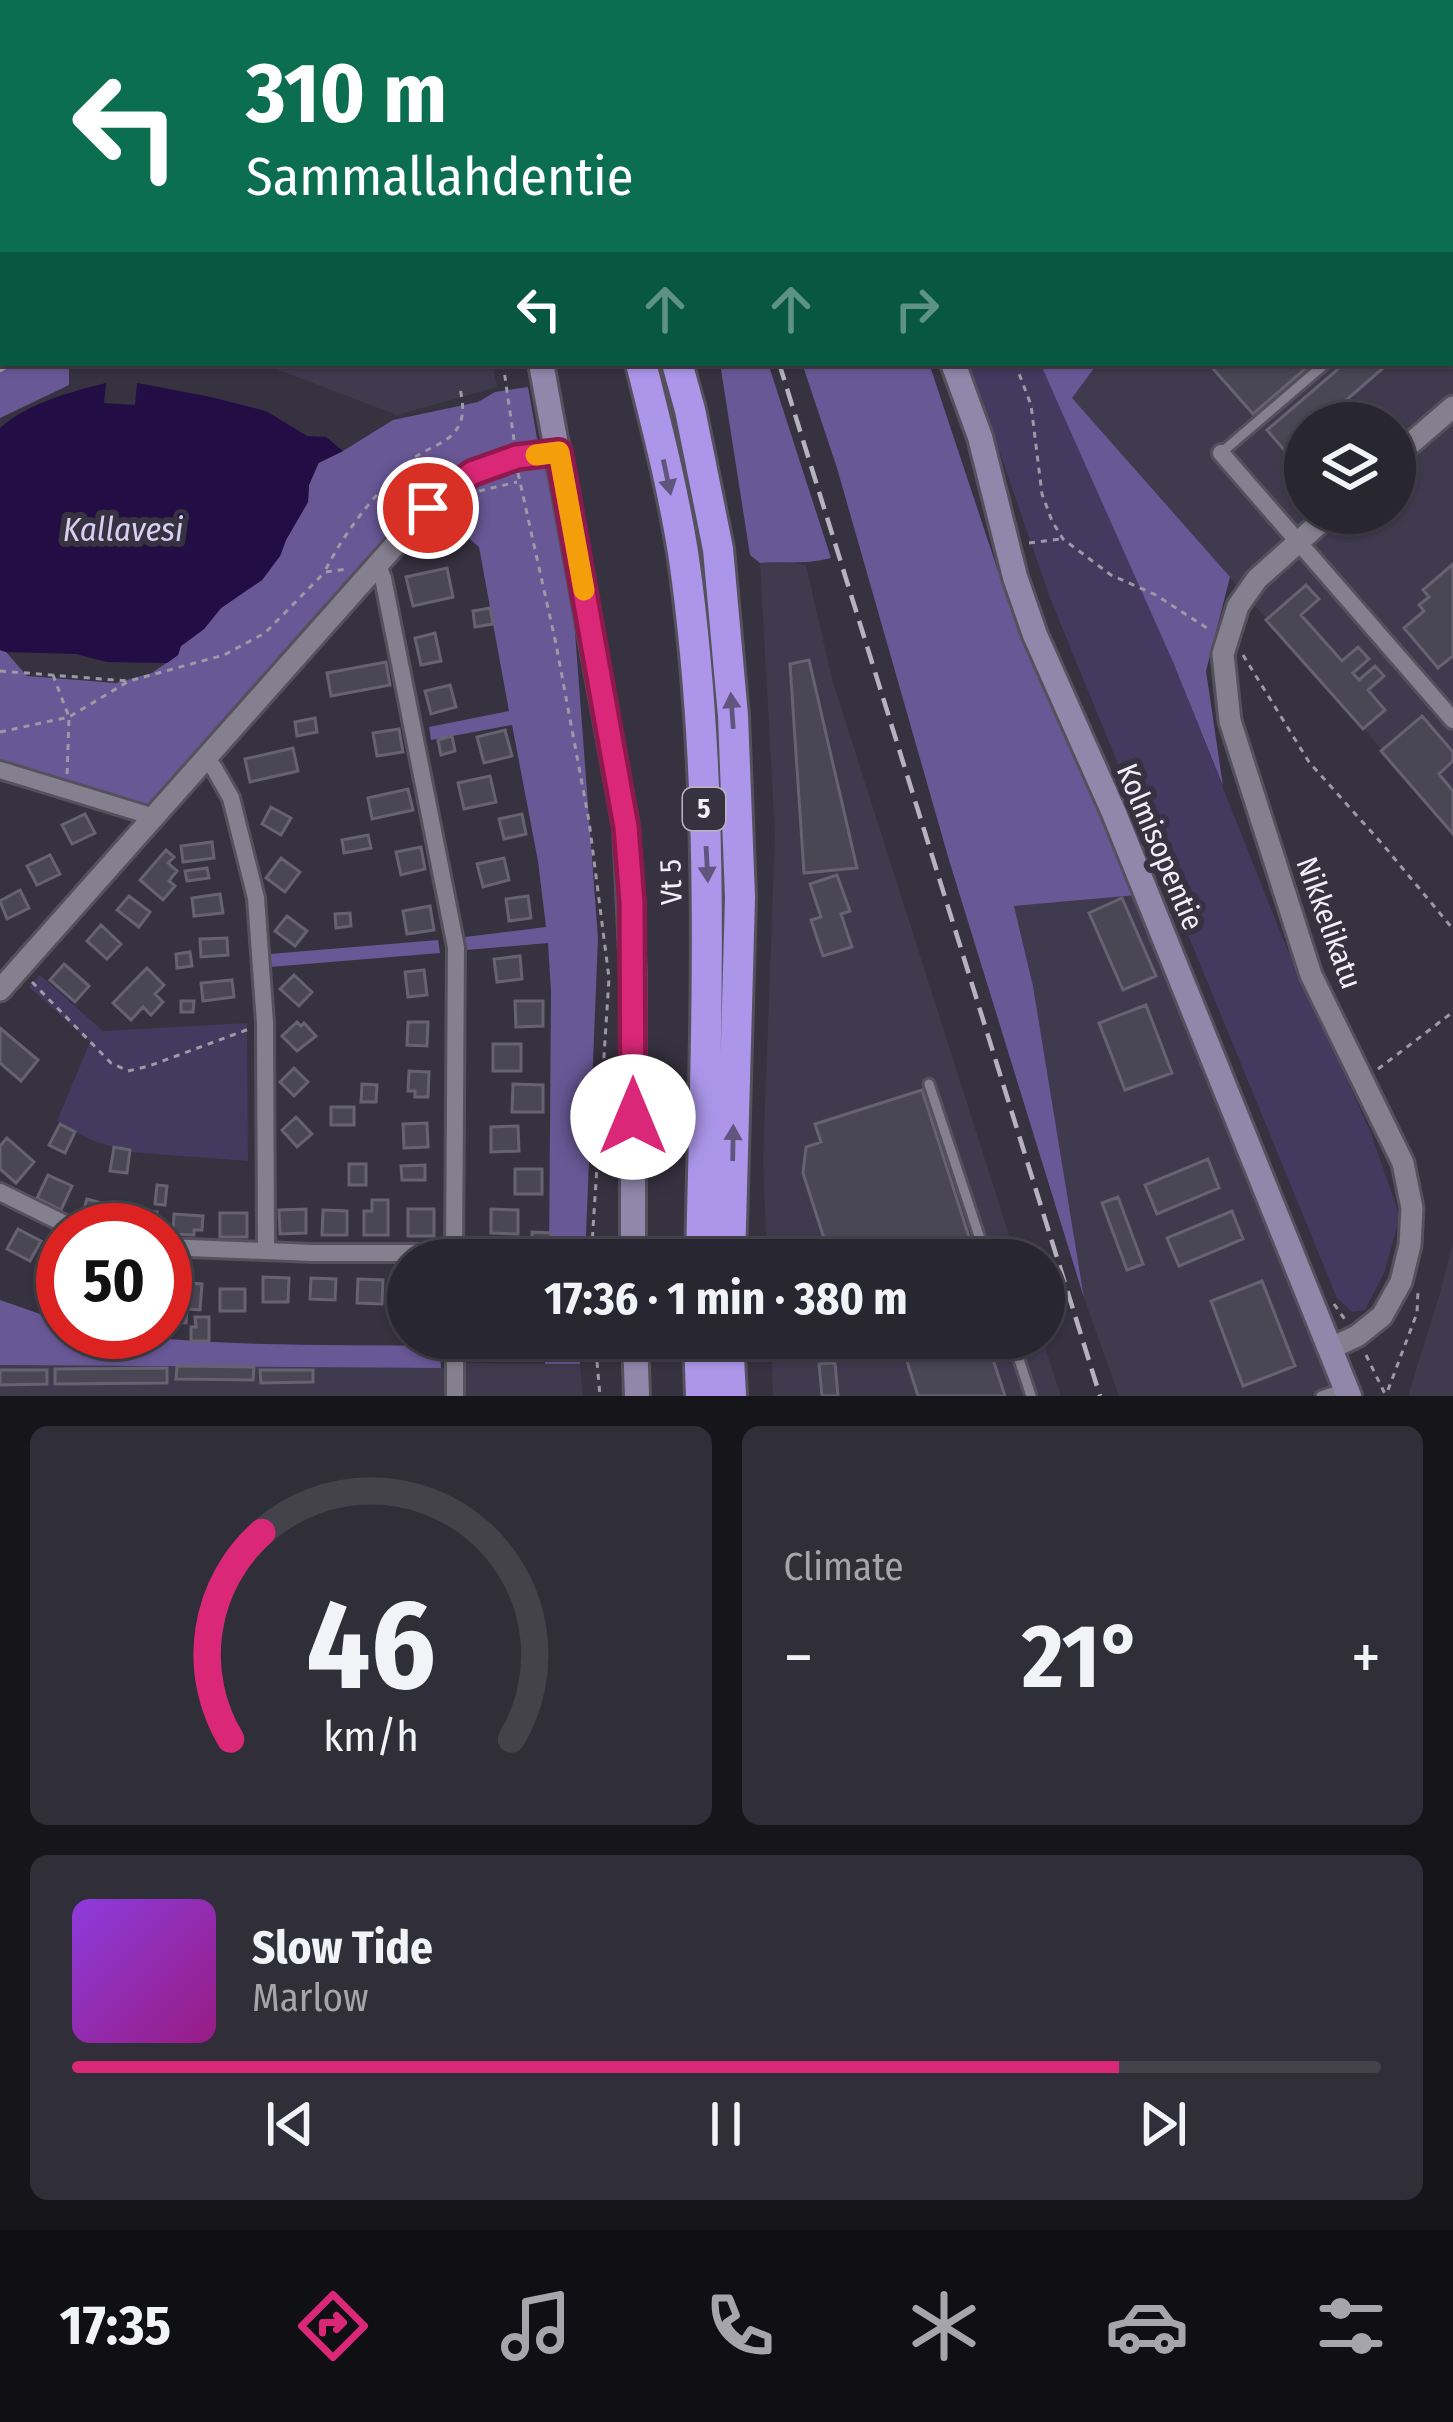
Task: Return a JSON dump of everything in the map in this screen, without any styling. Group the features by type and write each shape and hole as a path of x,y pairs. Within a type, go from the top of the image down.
{"highway":[{"name":"Vt 5","path":"642,366 684,557 700,716 708,898 701,1239"},
{"name":"5","path":"678,366 718,549 733,716 740,897 731,1239"},
{"path":"700,1359 700,1396"},
{"path":"729,1359 731,1396"}],"main road":[{"path":"543,366 626,827 632,926 633,1239"},
{"name":"Kolmisopentie","path":"953,366 980,437 1015,577 1035,635 1114,813 1294,1255 1329,1349 1338,1393"},
{"path":"636,1359 637,1396"}],"street":[{"path":"1416,439 1453,407"},
{"path":"0,990 428,508 472,473 517,457 559,452"},
{"path":"1221,453 1453,720"},
{"name":"Nikkelikatu","path":"1307,534 1257,578 1238,605 1223,654 1230,721 1311,975 1403,1163 1412,1208 1401,1282 1382,1316 1357,1336 1329,1349"},
{"path":"378,566 456,947 454,1239"},
{"path":"205,759 231,799 256,898 265,1023 266,1251"},
{"path":"0,770 154,817"},
{"path":"0,1192 36,1210"},
{"path":"192,1248 387,1255"},
{"path":"454,1359 455,1396"}],"lane":[{"path":"1221,453 1322,366"},
{"path":"929,1084 980,1239"},
{"path":"1019,1359 1031,1396"}],"path":[{"path":"502,366 517,457"},
{"path":"1016,366 1031,405 1042,494 1063,539 1112,575 1156,595 1217,637"},
{"path":"0,732 69,717 130,681 224,656 265,633 325,572 339,542 389,479 452,435 464,413 460,388"},
{"path":"518,482 590,821 609,978 592,1239"},
{"path":"1026,543 1063,539"},
{"path":"325,572 378,566"},
{"path":"1237,662 1239,652 1309,762 1453,929"},
{"path":"0,670 130,681"},
{"path":"52,674 69,717 66,790"},
{"path":"27,976 111,1063 128,1071 265,1023"},
{"path":"1373,1073 1453,1012"},
{"path":"1386,1394 1417,1313 1418,1293"},
{"path":"597,1359 600,1396"}],"shaded area":[{"path":"0,366 69,366 69,385 0,418"},
{"path":"268,366 493,366 497,387 397,415"},
{"path":"720,366 769,366 831,558 760,563 750,555"},
{"path":"803,366 930,366 1010,607 1137,895 1014,906 1033,986 1084,1298 949,860 837,468"},
{"path":"970,366 1041,366 1173,662 1281,934 1371,1133 1400,1217 1384,1273 1365,1310 1352,1312 1337,1298 1050,598"},
{"path":"1041,366 1096,366 1072,398 1230,577 1206,671 1223,786"},
{"path":"1096,366 1453,366 1453,830 1071,398"},
{"path":"528,387 570,565 598,938 586,1239 549,1239 548,943 466,950 465,937 546,927 512,725 431,740 429,727 509,711 479,547 445,518 370,563 151,814 0,760 0,650 27,676 116,683 152,673 178,655 181,646 221,608 262,580 308,502 309,485 319,463 393,420 478,402 495,392"},
{"path":"760,563 806,565 832,679 1010,1239 766,1239 763,1162 775,834"},
{"path":"1137,895 1336,1396 1119,1396 1084,1298 1033,986 1014,905"},
{"path":"438,940 440,953 270,967 270,954"},
{"path":"40,975 103,1031 247,1023 248,1161 130,1152 93,1141 57,1121 90,1042 29,987"},
{"path":"1453,1242 1453,1396 1408,1396 1440,1293"},
{"path":"0,1300 36,1313 36,1359 192,1359 192,1341 387,1345 387,1359 441,1359 441,1368 0,1365"},
{"path":"545,1359 580,1359 580,1364 545,1364"},
{"path":"772,1359 1049,1359 1061,1396 773,1396"},
{"path":"467,1363 580,1364 583,1396 0,1396 0,1365 441,1368"}],"water":[{"name":"Kallavesi","path":"106,383 104,403 135,405 137,383 211,397 266,411 307,436 326,437 343,451 318,463 308,502 262,580 221,608 167,663 107,662 76,654 0,650 0,428 36,405"}],"building":[{"path":"1211,366 1309,366 1253,414"},
{"path":"1342,366 1386,366 1344,402 1300,402"},
{"path":"1284,415 1284,450 1267,430"},
{"path":"1453,564 1453,656 1438,668 1404,628 1424,611 1419,605 1429,597 1423,590"},
{"path":"447,568 453,597 413,606 406,577"},
{"path":"1306,585 1319,599 1301,615 1342,661 1358,647 1369,659 1353,673 1359,680 1375,666 1384,676 1368,690 1385,710 1363,729 1266,620"},
{"path":"490,608 493,624 475,627 473,611"},
{"path":"435,633 441,661 421,665 415,638"},
{"path":"809,660 857,868 804,873 790,664"},
{"path":"386,662 390,685 331,696 327,673"},
{"path":"450,685 456,707 431,714 425,691"},
{"path":"1422,716 1453,752 1453,761 1439,774 1453,791 1453,834 1381,751"},
{"path":"315,718 317,732 297,736 295,722"},
{"path":"399,729 403,752 377,756 373,733"},
{"path":"505,730 512,756 484,763 477,737"},
{"path":"452,736 455,751 441,755 438,740"},
{"path":"293,748 298,771 250,782 245,759"},
{"path":"490,776 496,802 464,809 458,783"},
{"path":"408,789 413,810 372,819 368,798"},
{"path":"271,807 291,818 281,835 262,824"},
{"path":"85,814 95,833 72,844 62,825"},
{"path":"522,814 526,834 504,839 499,819"},
{"path":"368,835 371,848 344,853 342,840"},
{"path":"212,842 214,858 183,862 181,846"},
{"path":"421,847 425,869 401,875 396,852"},
{"path":"166,850 174,857 168,863 177,871 169,881 175,886 163,900 140,880"},
{"path":"50,855 60,874 37,885 27,866"},
{"path":"281,858 300,872 285,892 266,878"},
{"path":"504,858 509,880 483,887 477,864"},
{"path":"207,868 209,878 187,881 185,871"},
{"path":"837,875 850,911 841,914 852,947 823,956 811,920 821,917 810,884"},
{"path":"20,890 29,908 7,919 0,901"},
{"path":"220,894 223,913 194,916 192,898"},
{"path":"129,896 150,912 139,927 117,910"},
{"path":"528,896 531,918 509,921 506,899"},
{"path":"1122,898 1156,976 1123,990 1089,913"},
{"path":"430,906 434,930 407,934 403,911"},
{"path":"350,913 351,926 336,928 335,914"},
{"path":"287,916 307,931 295,946 275,931"},
{"path":"101,925 121,944 107,959 87,941"},
{"path":"227,938 228,955 201,957 200,939"},
{"path":"190,952 192,966 177,968 176,954"},
{"path":"520,956 522,979 497,982 494,959"},
{"path":"64,964 89,986 75,1002 50,980"},
{"path":"147,968 164,985 155,994 163,1002 151,1015 143,1007 131,1020 113,1003"},
{"path":"424,970 427,995 408,997 405,972"},
{"path":"294,975 312,992 299,1006 280,989"},
{"path":"232,980 234,997 203,1001 201,983"},
{"path":"181,1001 194,1001 193,1012 181,1012"},
{"path":"515,1001 543,1001 543,1026 516,1027"},
{"path":"1146,1005 1172,1073 1125,1090 1099,1023"},
{"path":"297,1022 316,1036 297,1051 282,1036"},
{"path":"408,1022 428,1022 427,1046 407,1045"},
{"path":"0,1028 38,1060 21,1081 0,1063"},
{"path":"493,1044 521,1044 521,1071 493,1071"},
{"path":"294,1068 308,1082 294,1096 280,1082"},
{"path":"409,1071 429,1072 428,1097 415,1097 415,1091 408,1091"},
{"path":"362,1084 377,1085 376,1102 361,1102"},
{"path":"513,1084 543,1085 543,1112 512,1112"},
{"path":"922,1090 970,1239 824,1239 803,1173 806,1147 821,1142 815,1124"},
{"path":"331,1107 354,1107 354,1125 331,1125"},
{"path":"296,1117 312,1134 297,1147 282,1130"},
{"path":"427,1123 428,1147 404,1148 403,1124"},
{"path":"60,1124 75,1132 65,1153 49,1145"},
{"path":"518,1126 519,1151 491,1152 491,1127"},
{"path":"7,1138 34,1162 16,1183 0,1169 0,1146"},
{"path":"114,1147 130,1150 127,1173 110,1171"},
{"path":"1208,1159 1219,1188 1157,1214 1145,1185"},
{"path":"349,1164 366,1164 366,1185 349,1185"},
{"path":"425,1165 425,1180 402,1180 401,1166"},
{"path":"515,1169 542,1169 542,1194 515,1194"},
{"path":"48,1175 72,1186 64,1203 37,1198"},
{"path":"157,1185 167,1186 165,1203 155,1203"},
{"path":"1118,1197 1143,1264 1127,1270 1102,1203"},
{"path":"372,1200 388,1200 388,1235 364,1235 364,1211 372,1211"},
{"path":"306,1209 306,1233 280,1234 279,1210"},
{"path":"408,1209 434,1209 434,1236 408,1236"},
{"path":"491,1209 518,1210 518,1234 491,1233"},
{"path":"323,1210 347,1211 347,1235 322,1235"},
{"path":"1232,1211 1243,1239 1179,1266 1167,1238"},
{"path":"220,1213 247,1213 247,1237 220,1237"},
{"path":"192,1215 203,1216 202,1230 194,1230 194,1235"},
{"path":"18,1229 36,1238 30,1261 7,1249"},
{"path":"532,1232 551,1233 551,1239 532,1239"},
{"path":"263,1277 289,1278 288,1302 263,1302"},
{"path":"311,1278 336,1279 335,1300 310,1299"},
{"path":"358,1279 383,1280 382,1304 357,1303"},
{"path":"1262,1281 1295,1366 1243,1386 1211,1301"},
{"path":"192,1283 202,1284 200,1310 192,1309"},
{"path":"220,1289 245,1289 245,1311 220,1311"},
{"path":"195,1317 209,1317 209,1341 192,1341 192,1327 196,1327"},
{"path":"906,1359 993,1359 1005,1396 918,1396"},
{"path":"835,1363 838,1396 822,1396 819,1364"},
{"path":"177,1366 254,1367 253,1380 176,1379"},
{"path":"167,1368 167,1383 55,1384 55,1369"},
{"path":"0,1370 47,1370 47,1384 0,1385"},
{"path":"260,1370 313,1370 313,1382 261,1383"}],"railway":[{"path":"780,366 1100,1396"}],"slow traffic":[{"path":"536,455 559,452 584,590"}],"route":[{"path":"428,508 472,473 517,457 559,452 626,827 632,902 633,1117"}]}
